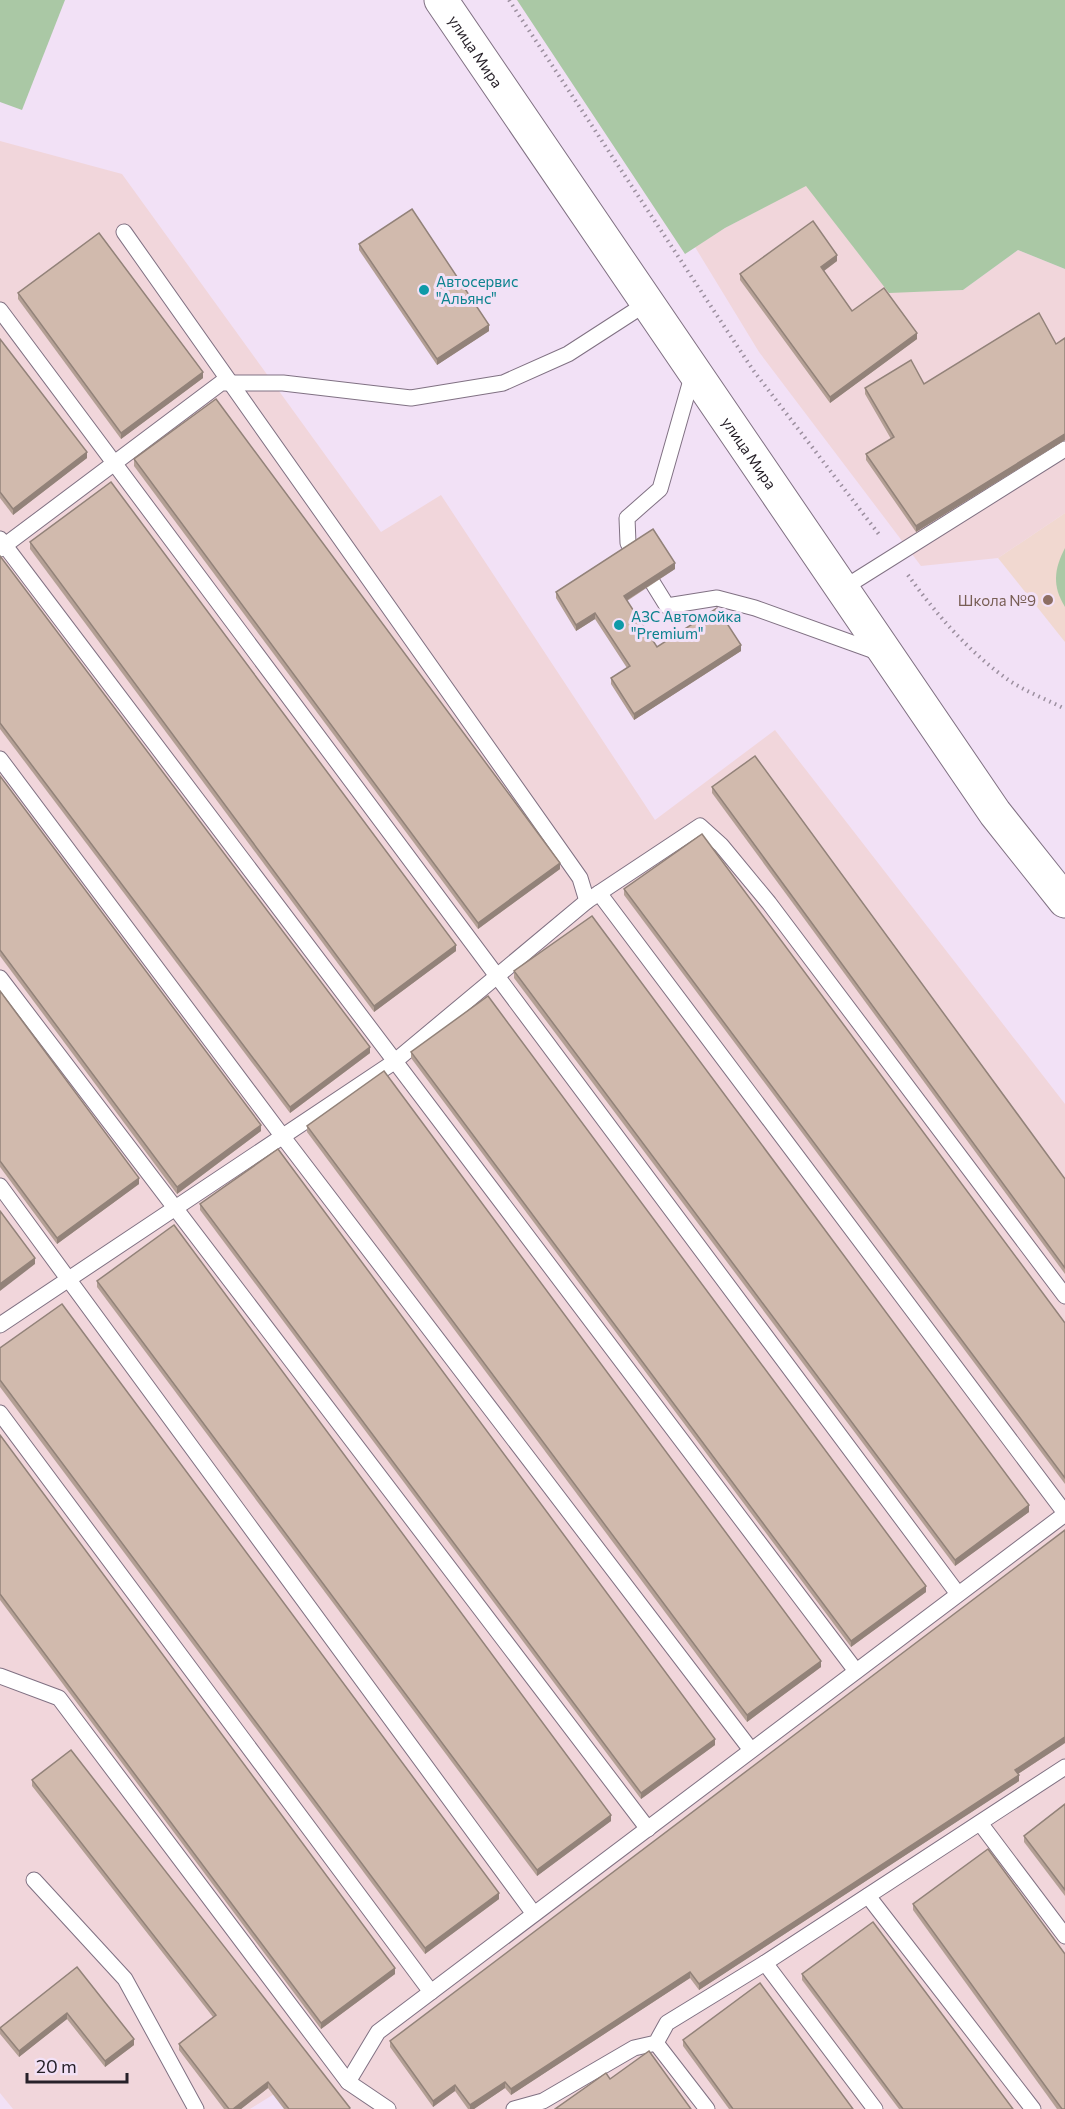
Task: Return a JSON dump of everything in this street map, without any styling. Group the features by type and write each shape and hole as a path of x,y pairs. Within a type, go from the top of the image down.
{"main road":[{"name":"улица Мира","path":"441,0 995,813 1065,901"}],"lane":[{"path":"124,232 593,897 1065,1513 378,2032 348,2082"},
{"path":"647,303 568,354 503,383 411,398 283,383 221,383 2,545 856,1671"},
{"path":"0,310 495,977 958,1594"},
{"path":"693,370 660,489 627,518 628,543 668,606 717,598 755,608 888,656"},
{"path":"842,589 1065,449"},
{"path":"0,759 283,1137 751,1750"},
{"path":"0,1325 176,1210 394,1062 593,897 700,826 721,845 769,903 1065,1296"},
{"path":"0,978 648,1829"},
{"path":"0,1186 534,1914"},
{"path":"0,1413 431,1992"},
{"path":"0,1676 59,1698 348,2082 388,2109"},
{"path":"514,2109 543,2101 634,2048 656,2043 667,2023 765,1963 1065,1767"},
{"path":"980,1823 1065,1936"},
{"path":"34,1880 125,1979 196,2109"},
{"path":"868,1896 1033,2109"},
{"path":"765,1963 875,2109"},
{"path":"656,2043 707,2109"}],"path":[{"path":"509,0 753,370 930,605 972,650 1008,680 1065,709"}],"shaded area":[{"path":"0,141 122,174 381,532 441,495 655,820 775,730 1065,1104 1065,2109 293,2109 279,2091 250,2109 13,2109 0,2093"},
{"path":"806,185 889,292 963,290 1018,250 1065,269 1065,513 998,558 921,566 759,352 695,247 725,228"},
{"name":"Школа №9","path":"1065,513 1065,642 998,558"}],"green space":[{"path":"0,0 65,0 22,110 0,102"},
{"path":"517,0 1065,0 1065,269 1018,250 963,290 889,293 806,186 725,228 685,254"},
{"path":"1065,548 1065,607 1058,592 1056,578"}],"building":[{"name":"Автосервис \"Альянс\"","path":"412,209 489,325 437,359 359,244"},
{"path":"813,221 837,255 821,267 852,311 884,288 917,333 830,397 740,274"},
{"path":"99,233 203,372 121,433 18,293"},
{"path":"1039,313 1056,344 1065,338 1065,434 916,526 866,454 894,437 865,388 911,360 924,384"},
{"path":"0,339 87,452 13,509 0,492"},
{"path":"216,399 560,863 478,923 134,459"},
{"path":"111,482 456,945 374,1006 30,542"},
{"name":"АЗС Автомойка \"Premium\"","path":"653,529 675,563 624,596 657,647 717,608 741,645 634,714 611,678 630,666 595,613 576,625 556,592"},
{"path":"0,556 370,1047 290,1107 0,723"},
{"path":"755,756 1065,1179 1065,1268 712,787"},
{"path":"0,776 261,1125 177,1187 0,950"},
{"path":"702,834 1065,1323 1065,1478 624,889"},
{"path":"592,916 1029,1505 955,1560 514,971"},
{"path":"0,991 139,1178 57,1238 0,1161"},
{"path":"488,996 926,1586 851,1641 411,1052"},
{"path":"384,1071 821,1661 747,1715 307,1126"},
{"path":"278,1149 715,1739 641,1793 200,1204"},
{"path":"0,1211 35,1258 0,1284"},
{"path":"174,1225 611,1815 537,1870 97,1281"},
{"path":"62,1304 499,1893 425,1948 0,1380 0,1348"},
{"path":"0,1435 395,1968 321,2023 0,1594"},
{"path":"1065,1530 1065,1737 1015,1770 1019,1775 699,1984 690,1972 511,2089 505,2082 470,2105 455,2085 433,2101 390,2041"},
{"path":"71,1750 349,2109 289,2109 268,2082 233,2109 229,2109 179,2044 216,2015 32,1780"},
{"path":"1065,1804 1065,1890 1024,1836"},
{"path":"988,1849 1065,1954 1065,2109 1062,2109 913,1904"},
{"path":"873,1922 1013,2109 903,2109 802,1974"},
{"path":"77,1967 134,2039 105,2061 67,2013 19,2051 0,2028"},
{"path":"760,1983 853,2109 733,2109 683,2040"},
{"path":"649,2051 691,2109 555,2109 606,2073 610,2079"}],"place":[{"name":"Автосервис \"Альянс\"","path":"424,290"},
{"name":"Школа №9","path":"1048,600"},
{"name":"АЗС Автомойка \"Premium\"","path":"619,625"}]}
